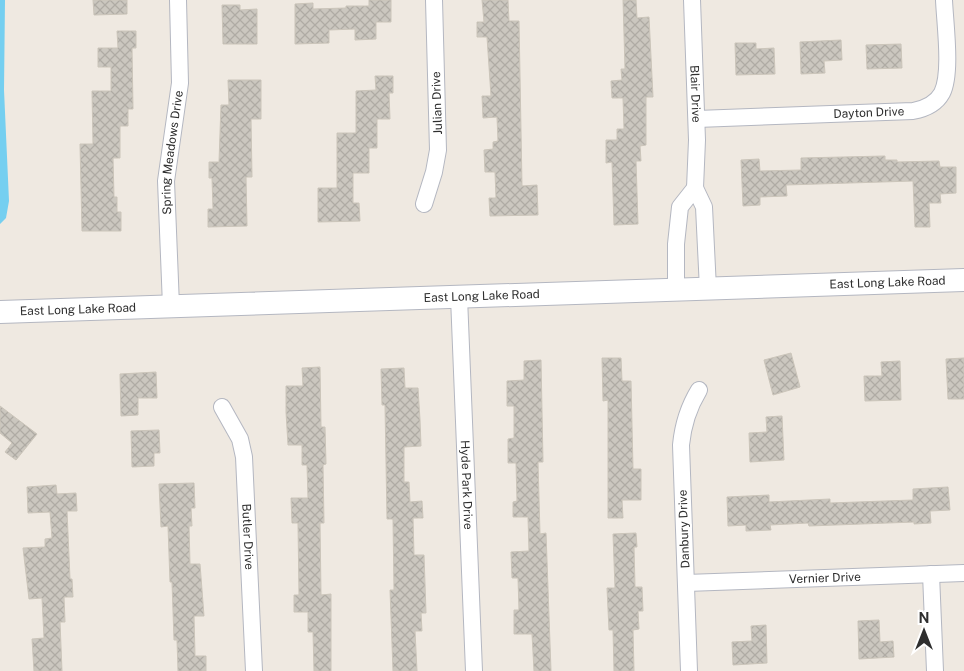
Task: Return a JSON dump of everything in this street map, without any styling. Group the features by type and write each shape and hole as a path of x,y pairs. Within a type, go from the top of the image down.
{"main road":[{"name":"East Long Lake Road","path":"0,312 964,280"}],"street":[{"name":"Spring Meadows Drive","path":"171,306 166,181 180,83 178,0"},
{"name":"Julian Drive","path":"424,204 434,172 438,150 434,0"},
{"name":"Blair Drive","path":"692,0 696,120 695,188 704,206 708,288"},
{"name":"Dayton Drive","path":"696,120 913,111 928,106 942,93 946,79 944,0"},
{"path":"676,290 676,244 680,206 695,188"},
{"name":"Hyde Park Drive","path":"459,297 474,671"},
{"name":"Danbury Drive","path":"689,671 681,445 683,425 689,406 699,390"},
{"name":"Butler Drive","path":"222,407 240,439 244,457 254,671"},
{"name":"Vernier Drive","path":"686,583 964,573"},
{"path":"932,574 935,671"}],"water":[{"path":"0,0 5,0 4,90 9,201 6,218 0,224"}],"building":[{"path":"93,0 127,0 127,14 94,15"},
{"path":"369,0 391,0 391,22 376,22 376,39 355,40 355,29 329,30 329,43 295,44 295,4 313,3 313,9 346,8 346,6 369,6"},
{"path":"482,0 508,0 509,21 519,21 522,186 537,185 538,215 490,216 489,198 496,198 495,172 485,172 484,150 493,149 493,142 498,141 497,117 483,118 482,96 491,96 487,37 477,37 477,22 484,22"},
{"path":"623,0 636,0 637,18 649,17 653,97 646,97 646,145 640,146 641,161 636,161 638,224 614,225 612,162 606,163 606,140 617,140 617,129 624,129 623,98 612,98 611,81 622,80 621,69 625,69"},
{"path":"222,5 240,5 240,10 257,9 257,44 223,44"},
{"path":"117,31 136,31 136,48 132,48 133,109 128,109 128,126 120,126 120,158 113,158 114,197 117,197 117,212 121,212 121,231 82,231 80,144 93,144 92,91 111,91 111,67 98,67 98,48 118,48"},
{"path":"841,40 842,60 824,61 825,73 801,74 800,42"},
{"path":"735,43 756,43 756,49 774,48 775,74 736,75"},
{"path":"901,44 902,68 867,69 866,45"},
{"path":"375,76 393,76 393,93 389,93 390,119 377,119 377,148 369,148 369,173 353,173 353,203 359,203 360,221 318,222 318,188 337,188 337,133 356,133 356,91 376,90"},
{"path":"228,80 261,80 261,119 251,119 252,177 246,177 247,226 208,227 208,209 213,209 212,178 209,178 209,162 219,162 221,105 229,105"},
{"path":"885,156 885,160 897,160 897,162 939,161 940,167 956,167 956,193 940,194 941,203 929,203 930,227 915,227 913,181 786,185 787,196 760,197 760,205 743,206 741,160 759,159 760,171 801,170 801,158"},
{"path":"791,353 800,387 773,395 764,360"},
{"path":"602,358 621,358 622,381 631,381 633,469 641,469 641,500 622,500 623,518 608,518 608,400 603,401"},
{"path":"964,358 964,399 948,399 946,359"},
{"path":"541,360 543,462 538,462 540,534 546,533 551,671 534,671 532,634 514,634 514,610 519,610 518,578 512,578 511,552 529,551 528,517 513,517 513,502 517,501 516,463 508,463 508,439 514,438 514,406 507,406 507,381 524,380 524,361"},
{"path":"900,361 901,400 865,401 864,376 882,376 881,362"},
{"path":"320,367 321,427 325,427 326,464 323,465 324,523 320,523 321,595 331,594 331,671 314,671 313,632 308,632 308,612 294,612 294,595 299,595 298,523 292,523 291,498 308,498 307,465 302,465 302,445 288,445 286,412 286,386 303,386 302,368"},
{"path":"404,368 405,388 418,388 420,420 421,446 404,447 404,482 409,482 410,502 422,501 423,518 413,518 414,555 424,555 426,613 421,613 422,631 415,631 417,671 393,671 390,590 394,590 393,519 387,519 385,405 382,405 381,369"},
{"path":"156,372 157,398 138,398 138,415 121,416 120,374"},
{"path":"0,406 37,434 16,460 5,452 12,443 0,433"},
{"path":"782,416 784,460 750,462 749,433 767,432 766,417"},
{"path":"159,430 160,453 154,453 154,466 132,467 131,431"},
{"path":"194,483 195,508 191,508 192,526 189,526 190,564 200,564 204,616 194,616 195,656 206,656 206,671 178,671 177,640 174,640 172,582 170,582 168,526 161,527 159,484"},
{"path":"56,485 57,494 76,493 77,511 67,511 70,579 72,579 73,597 64,597 65,622 60,622 62,671 34,671 32,639 44,638 42,598 29,599 23,548 45,547 45,539 52,538 50,512 28,513 27,487"},
{"path":"948,487 950,510 930,511 931,523 809,526 808,523 770,525 771,530 746,531 746,525 728,526 727,497 769,495 769,502 830,499 830,503 913,500 913,489"},
{"path":"636,533 637,547 634,547 635,587 642,587 643,611 638,611 639,629 633,630 634,671 614,671 613,630 609,630 607,588 615,588 613,534"},
{"path":"879,620 880,642 893,641 894,657 859,659 858,621"},
{"path":"766,625 767,663 733,665 732,642 752,641 751,626"}]}
